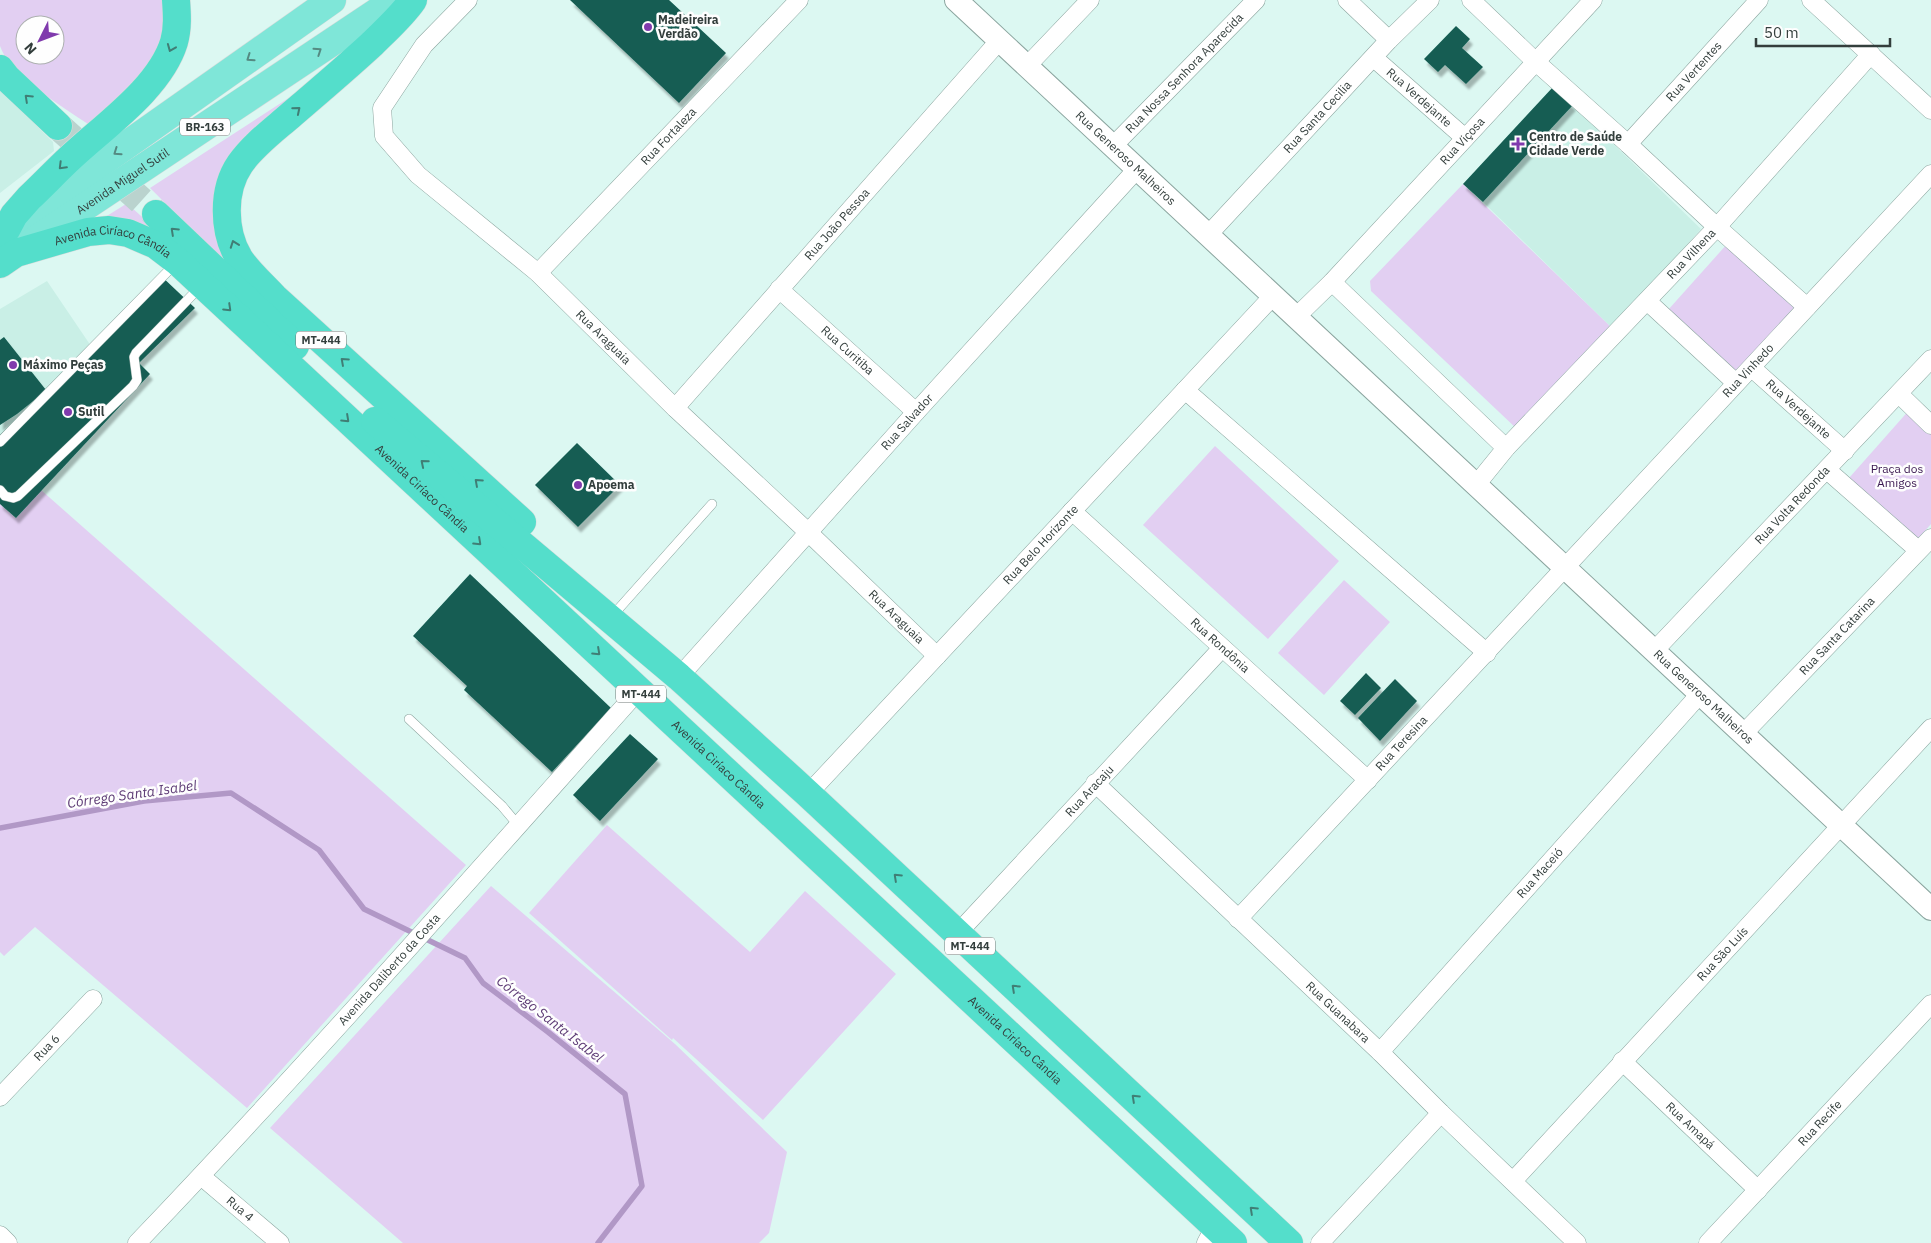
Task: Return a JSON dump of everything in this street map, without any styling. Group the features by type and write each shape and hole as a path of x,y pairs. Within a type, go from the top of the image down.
{"highway":[{"path":"5,245 14,215 29,198 129,105 163,65 174,42 178,18 176,0"},
{"name":"MT-444","path":"413,0 382,34 344,70 274,130 241,163 235,173 227,202 231,239 239,258 274,298 564,561 649,652 808,794 1289,1243"},
{"path":"0,69 7,78 58,126"},
{"path":"156,214 387,433 649,652"},
{"name":"Avenida Ciríaco Cândia","path":"5,245 109,230 128,233 156,246 178,261 638,691 1218,1238"}],"main road":[{"name":"BR-163","path":"5,245 332,0"},
{"name":"Avenida Miguel Sutil","path":"5,245 395,0"}],"street":[{"name":"Rua Fortaleza","path":"538,273 799,0"},
{"name":"Rua Generoso Malheiros","path":"956,0 1931,909"},
{"path":"1027,66 1090,0"},
{"name":"Rua Nossa Senhora Aparecida","path":"1113,146 1256,0"},
{"path":"1347,0 1389,40"},
{"name":"Rua Santa Cecilia","path":"1208,235 1389,40 1430,0"},
{"path":"1471,0 1536,62 1807,307"},
{"name":"Rua Viçosa","path":"1332,282 1594,0"},
{"name":"Rua Vertentes","path":"1628,144 1759,0"},
{"path":"1811,0 1931,110"},
{"name":"Rua Araguaia","path":"466,1 424,45 382,108 384,136 418,175 538,273 675,408 937,656"},
{"name":"Rua João Pessoa","path":"675,408 999,41"},
{"name":"Rua Vilhena","path":"1506,448 1717,227 1871,54"},
{"name":"Rua Verdejante","path":"1374,58 1465,138"},
{"name":"Rua Salvador","path":"679,677 1137,169"},
{"name":"Rua Vinhedo","path":"1565,568 1931,174"},
{"path":"1296,317 1332,282 1506,448 1476,485"},
{"name":"Rua Curitiba","path":"780,289 916,412"},
{"name":"Rua Belo Horizonte","path":"808,794 1273,296"},
{"path":"1647,301 1736,383"},
{"name":"Rua Volta Redonda","path":"1654,651 1931,359"},
{"name":"Rua Verdejante","path":"1752,368 1845,451"},
{"path":"1185,390 1487,653"},
{"path":"1899,394 1931,425"},
{"path":"1827,470 1924,544"},
{"name":"Rua Rondônia","path":"1072,511 1368,780"},
{"name":"Rua Santa Catarina","path":"1743,734 1924,544"},
{"name":"Rua Teresina","path":"1238,919 1565,568"},
{"name":"Rua Aracaju","path":"957,934 1222,648"},
{"name":"Avenida Daliberto da Costa","path":"137,1243 201,1176 411,946 638,691"},
{"name":"Rua Maceió","path":"1380,1052 1700,694"},
{"name":"Rua São Luís","path":"1513,1181 1931,728"},
{"name":"Rua Guanabara","path":"1095,783 1380,1052 1577,1243"},
{"name":"Rua 6","path":"0,1097 93,999"},
{"name":"Rua Recife","path":"1708,1243 1931,1004"},
{"name":"Rua Amapá","path":"1622,1061 1758,1190"},
{"path":"1320,1243 1441,1113"},
{"name":"Rua 4","path":"201,1176 280,1243"},
{"path":"0,1235 8,1243"}],"lane":[{"path":"0,442 178,261"},
{"path":"0,490 6,496 13,498 18,496 133,386 138,380 134,357 136,353 203,284"},
{"path":"614,614 712,504"},
{"path":"409,719 502,806 518,825"}],"shaded area":[{"path":"0,89 53,142 54,151 0,193"},
{"path":"1573,105 1701,229 1612,328 1483,202"},
{"path":"47,281 91,346 0,435 0,309"}],"green space":[{"path":"0,0 163,0 165,23 162,38 156,52 147,66 124,92 88,124 25,79 5,57 0,46"},
{"path":"307,86 235,155 233,270 150,188"},
{"path":"1463,184 1612,328 1517,429 1371,291 1370,281"},
{"path":"126,204 131,207 187,257 102,219"},
{"path":"1728,243 1801,310 1737,373 1668,310"},
{"name":"Praça dos Amigos","path":"1911,408 1931,426 1931,524 1916,541 1849,478"},
{"path":"1215,446 1339,561 1268,639 1143,525"},
{"path":"41,490 466,865 247,1108 35,927 4,956 0,952 0,504 16,518"},
{"path":"1344,580 1390,622 1324,695 1278,653"},
{"path":"607,825 750,952 805,891 896,974 763,1120 673,1038 672,1040 529,913"},
{"path":"491,886 675,1044 787,1152 769,1233 759,1243 403,1243 270,1128"}],"building":[{"name":"Madeireira Verdão","path":"570,0 669,0 726,53 679,103"},
{"path":"1456,26 1470,39 1462,48 1483,67 1466,84 1445,65 1438,72 1424,59"},
{"name":"Centro de Saúde Cidade Verde","path":"1553,87 1573,105 1483,202 1463,184"},
{"name":"Sutil","path":"159,274 195,308 139,363 150,374 16,518 0,504 0,435 42,394 0,425 0,340 4,337 46,390 91,346"},
{"name":"Apoema","path":"577,443 620,485 578,527 535,485"},
{"path":"470,574 611,708 552,772 464,690 467,686 413,636"},
{"path":"1366,673 1381,688 1355,715 1340,701"},
{"path":"1395,679 1417,701 1380,741 1358,718"},
{"path":"630,734 658,759 600,821 573,795"}],"waterway":[{"name":"Córrego Santa Isabel","path":"0,828 144,801 231,793 319,850 364,909 465,958 483,983 625,1094 642,1186 598,1243"}],"tunnel":[{"path":"58,126 156,214"}],"place":[{"name":"Madeireira Verdão","path":"648,27"},
{"name":"Centro de Saúde Cidade Verde","path":"1518,144"},
{"name":"Máximo Peças","path":"13,365"},
{"name":"Sutil","path":"68,412"},
{"name":"Apoema","path":"578,485"}]}
